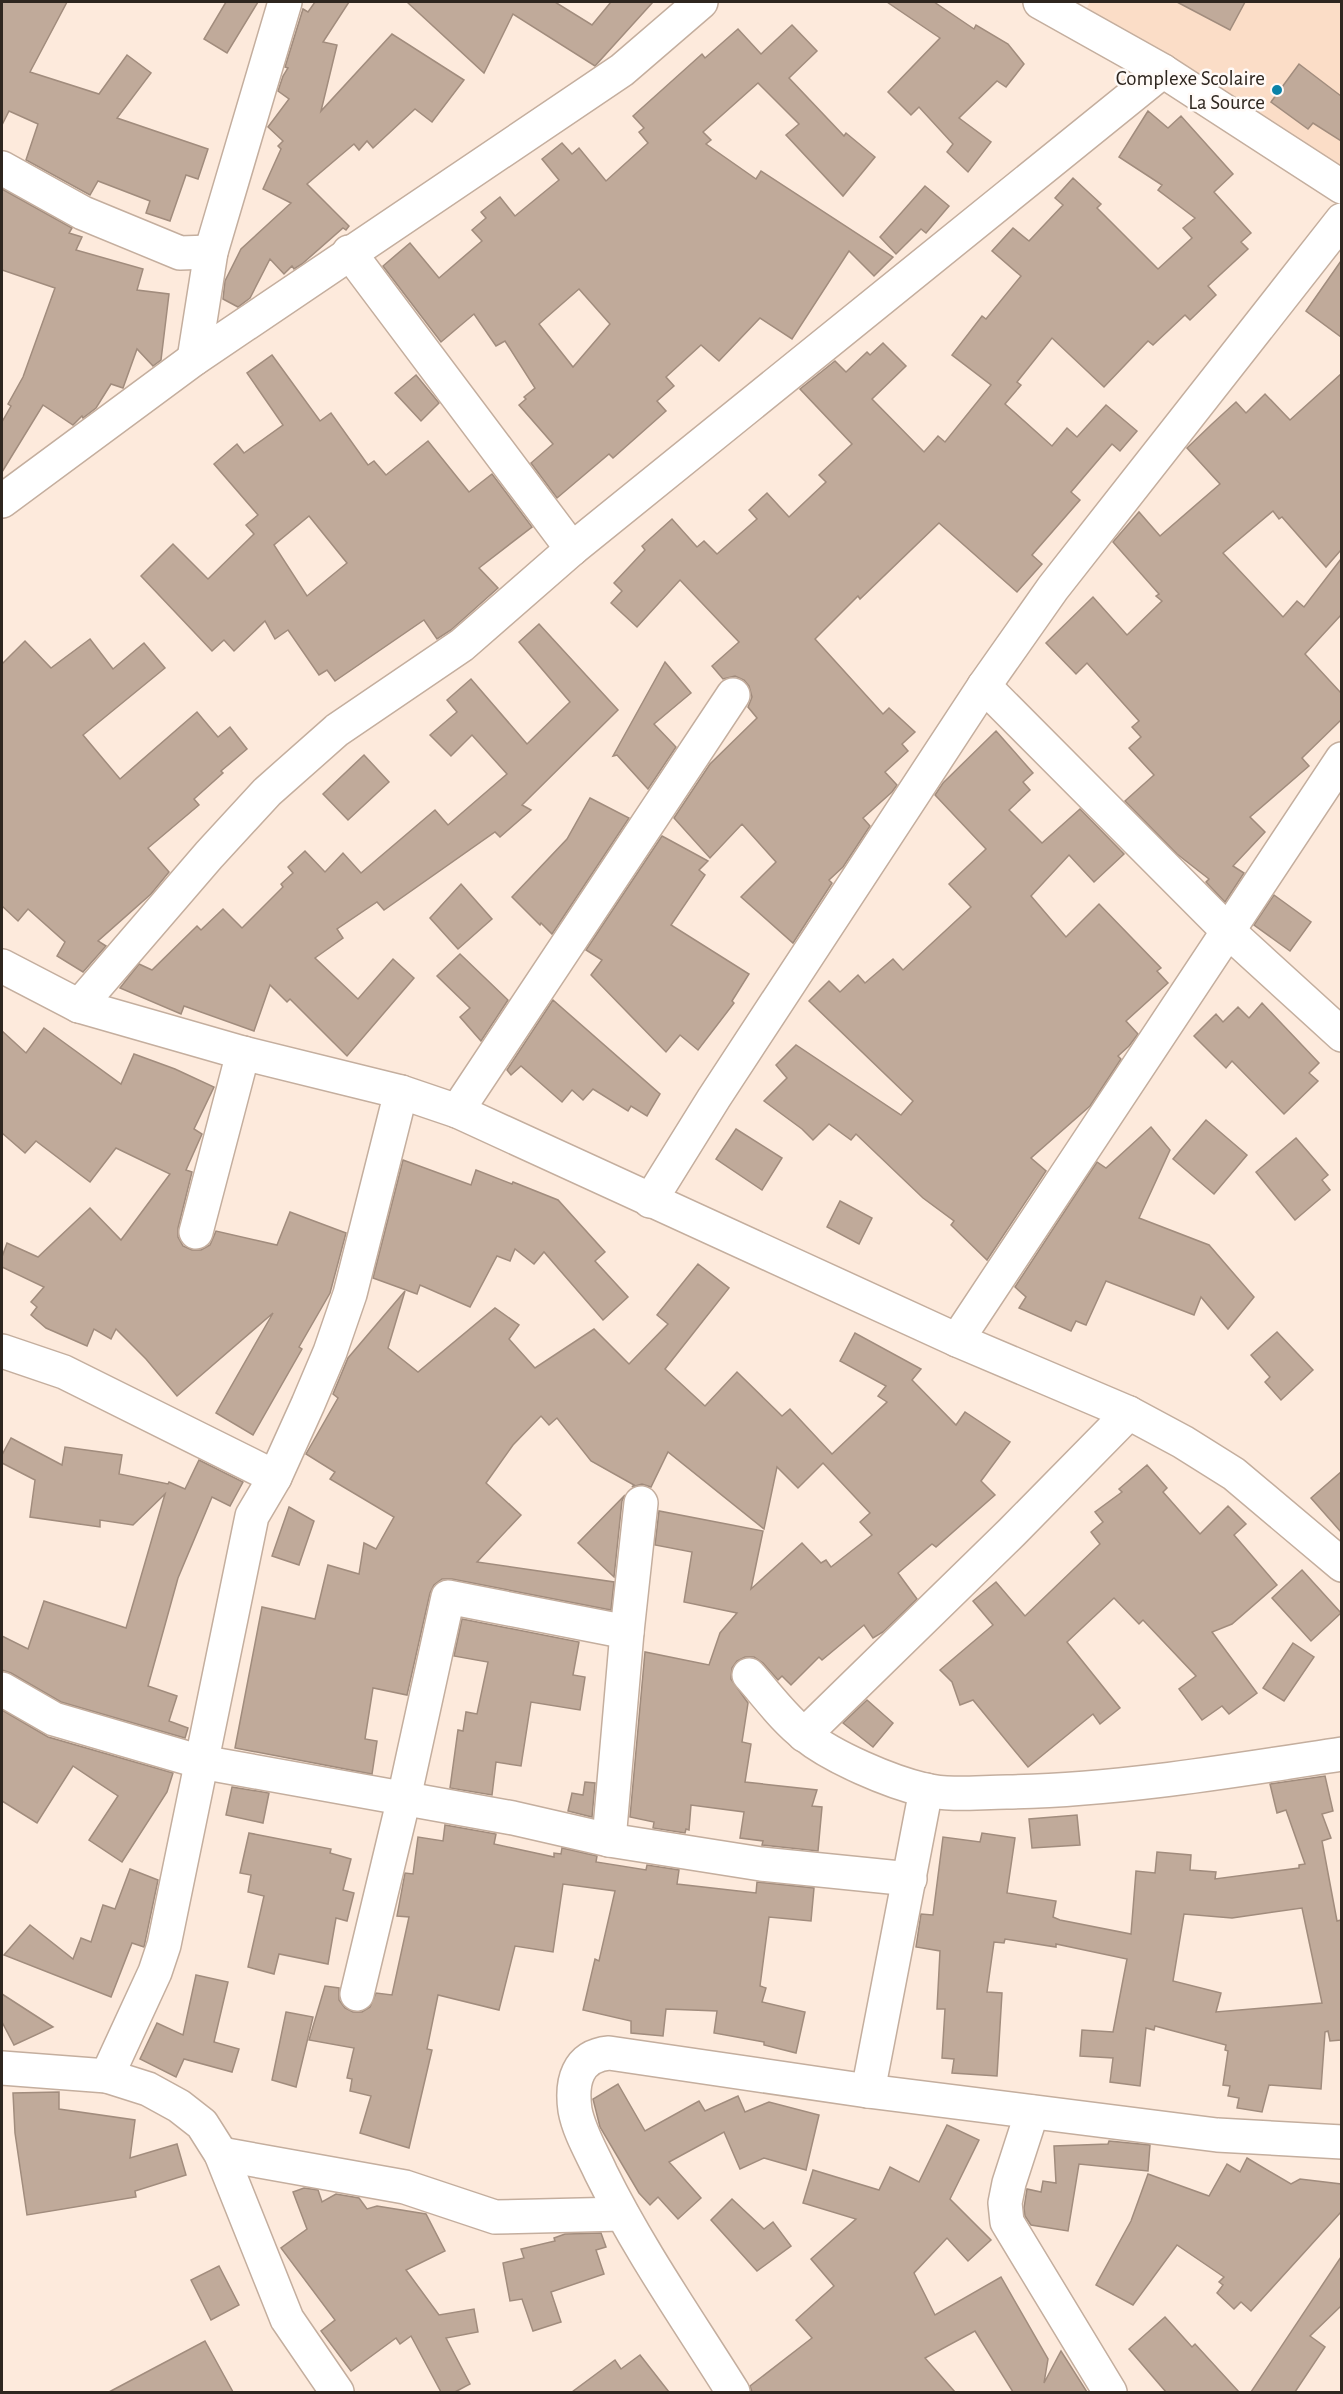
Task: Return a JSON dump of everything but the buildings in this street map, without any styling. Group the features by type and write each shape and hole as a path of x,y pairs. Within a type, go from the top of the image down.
{"street":[{"path":"194,358 211,252 285,2"},
{"path":"2,501 194,358 622,70 702,2"},
{"path":"1040,2 1163,70 1341,187"},
{"path":"79,1006 209,855 267,792 337,730 462,645 572,549 1163,70"},
{"path":"2,168 83,213 158,244 180,252 211,252"},
{"path":"650,1201 714,1098 984,686 1053,588 1341,220"},
{"path":"349,252 572,549"},
{"path":"984,686 1227,931 1341,1035"},
{"path":"457,1111 733,695"},
{"path":"957,1340 1341,759"},
{"path":"2,966 79,1006 243,1053 401,1092 457,1111 957,1340 1129,1413 1184,1442 1234,1474 1341,1565"},
{"path":"196,1232 243,1053"},
{"path":"107,2076 155,1972 164,1945 252,1516 275,1477 330,1352 350,1294 401,1092"},
{"path":"2,1351 64,1372 275,1477"},
{"path":"804,1735 1012,1532 1129,1413"},
{"path":"609,1840 641,1503"},
{"path":"357,1994 404,1798 448,1597 627,1632"},
{"path":"749,1675 804,1735 826,1749 882,1775 926,1790 952,1793 1053,1791 1235,1770 1341,1754"},
{"path":"2,1689 54,1719 201,1762 513,1818 609,1840 761,1864 910,1879"},
{"path":"868,2091 926,1790"},
{"path":"733,2392 622,2214 584,2139 575,2111 574,2090 578,2071 596,2054 609,2053 868,2091 1217,2135 1341,2142"},
{"path":"2,2068 107,2076 148,2090 179,2106 202,2124 221,2154 287,2319 337,2392"},
{"path":"1032,2112 1009,2183 1005,2203 1007,2222 1110,2392"},
{"path":"221,2154 405,2187 495,2217 622,2214"}],"shaded area":[{"name":"Complexe Scolaire La Source","path":"1090,2 1341,2 1341,165 1083,15"}],"place":[{"name":"Complexe Scolaire La Source","path":"1277,90"}]}
